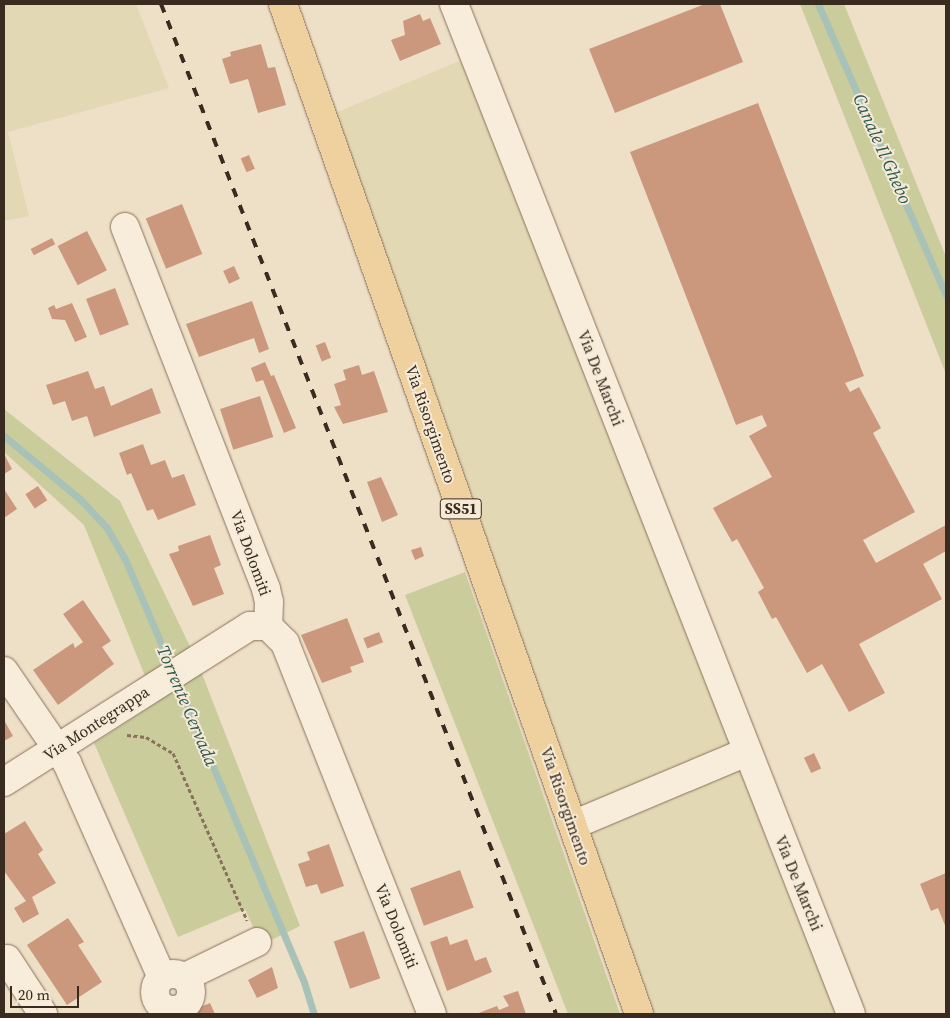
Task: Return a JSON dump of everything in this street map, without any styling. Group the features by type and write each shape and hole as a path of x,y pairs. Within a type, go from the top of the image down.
{"main road":[{"name":"Via Risorgimento","path":"283,4 639,1014"}],"street":[{"name":"Via De Marchi","path":"454,4 851,1014"},
{"name":"Via Dolomiti","path":"125,227 266,589 269,602 268,626 285,643 432,1014"},
{"name":"Via Montegrappa","path":"4,782 250,626 268,626"},
{"path":"4,671 58,748 174,977"},
{"path":"572,825 747,752"},
{"path":"162,1011 155,993 174,977 257,942"},
{"path":"7,959 43,1014"}],"path":[{"path":"118,736 146,737 173,754 257,942"}],"shaded area":[{"path":"4,4 136,4 169,88 8,132 29,216 4,221"},
{"path":"474,55 851,1014 639,1014 323,118"}],"green space":[{"path":"800,4 844,4 946,257 946,374"},
{"path":"4,409 120,501 197,661 300,926 261,945 245,909 178,937 94,743 156,703 84,525 4,452"},
{"path":"465,572 620,1014 568,1014 405,595"}],"building":[{"path":"705,4 720,4 743,62 615,113 589,49"},
{"path":"420,14 423,21 430,18 441,44 400,61 391,40 405,35 403,21"},
{"path":"261,44 268,68 275,67 286,105 258,113 248,79 230,84 222,59 231,56 230,52"},
{"path":"758,103 864,376 845,383 850,392 859,387 881,428 873,433 915,512 863,540 876,563 946,525 946,551 923,564 942,599 859,644 885,693 849,712 822,664 807,673 776,617 772,619 758,592 764,588 737,539 732,542 713,508 772,477 749,436 767,426 762,415 736,425 630,152"},
{"path":"249,155 255,169 247,172 241,159"},
{"path":"182,204 202,254 166,269 146,219"},
{"path":"87,231 107,270 78,285 58,246"},
{"path":"52,238 55,244 34,255 31,249"},
{"path":"234,266 240,279 229,284 223,271"},
{"path":"115,288 129,324 100,336 86,299"},
{"path":"252,301 269,349 259,353 254,338 199,357 186,324"},
{"path":"72,303 87,337 75,342 65,320 52,319 48,308 54,305 56,309"},
{"path":"325,342 331,358 322,361 316,346"},
{"path":"265,362 271,376 274,375 296,428 284,433 263,380 256,382 251,368"},
{"path":"359,365 362,375 374,371 388,412 343,424 334,407 341,405 334,384 346,380 343,370"},
{"path":"88,371 95,389 104,386 111,406 152,388 161,413 94,437 87,416 72,421 65,401 53,405 46,385"},
{"path":"260,396 273,437 233,450 220,409"},
{"path":"143,444 151,465 165,460 172,478 184,474 196,505 158,520 153,509 147,511 131,473 127,475 119,453"},
{"path":"4,454 12,469 4,474"},
{"path":"381,477 398,515 382,522 367,482"},
{"path":"38,486 47,500 35,508 25,494"},
{"path":"4,489 17,509 4,518"},
{"path":"210,535 221,565 214,568 224,594 193,606 169,554 179,551 178,546"},
{"path":"421,547 424,556 415,560 411,550"},
{"path":"83,600 111,641 102,647 114,664 58,705 33,670 73,643 75,648 83,642 63,614"},
{"path":"347,618 364,662 350,667 352,672 322,683 301,635"},
{"path":"379,632 383,642 367,649 363,638"},
{"path":"4,720 13,736 4,741"},
{"path":"814,753 821,768 811,773 804,758"},
{"path":"25,821 43,850 38,854 56,883 32,897 39,914 23,923 14,908 26,901 4,871 4,834"},
{"path":"329,844 344,886 321,894 317,884 306,887 298,864 310,860 307,852"},
{"path":"460,870 474,908 424,926 410,888"},
{"path":"946,873 946,928 938,908 931,911 920,884"},
{"path":"68,918 84,942 78,945 102,982 67,1005 27,945"},
{"path":"364,931 380,978 350,989 334,941"},
{"path":"447,936 450,945 467,939 475,961 486,957 492,972 447,991 430,942"},
{"path":"272,967 278,988 257,998 248,980"},
{"path":"518,991 526,1014 476,1014 497,1006 499,1010 509,1006 503,996"},
{"path":"210,1003 215,1014 179,1014 184,1010 186,1013"}],"waterway":[{"name":"Canale Il Ghebo","path":"818,4 946,295"},
{"name":"Torrente Cervada","path":"4,436 80,499 107,528 125,559 172,669"},
{"name":"Torrente Cervada","path":"176,679 304,982 314,1014"}],"railway":[{"path":"161,4 556,1014"}]}
